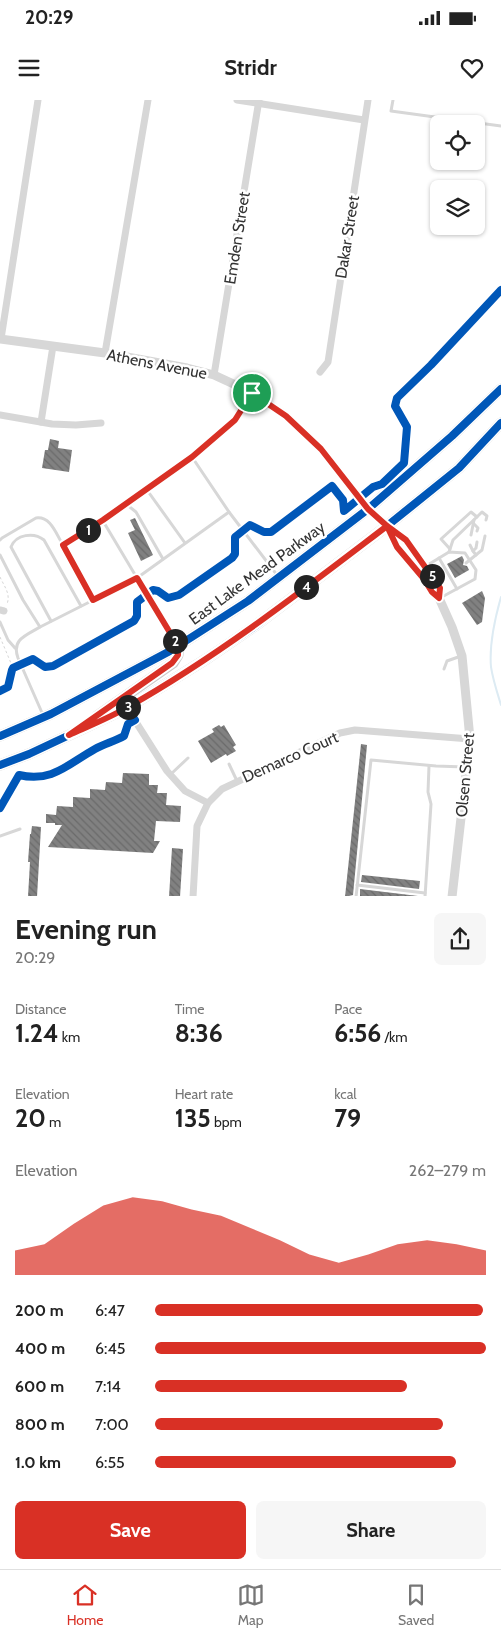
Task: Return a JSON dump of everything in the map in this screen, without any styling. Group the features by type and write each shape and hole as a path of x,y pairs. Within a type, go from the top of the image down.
{"main road":[{"name":"East Lake Mead Parkway","path":"0,736 44,717 178,646 248,601 368,509 452,436 501,389"},
{"path":"0,765 127,708 208,658 255,626 387,526 459,468 501,423"},
{"path":"69,735 172,663 178,655 178,646"}],"street":[{"path":"0,339 38,100"},
{"path":"105,354 148,100"},
{"path":"237,100 364,120"},
{"name":"Dakar Street","path":"320,372 328,362 368,100"},
{"name":"Emden Street","path":"214,376 259,102"},
{"name":"Athens Avenue","path":"0,339 173,365 214,376 252,393 286,416 321,449 368,509 378,518"},
{"path":"41,422 53,346"},
{"path":"0,415 64,425 101,423"},
{"name":"Olsen Street","path":"378,518 406,540 426,566 440,588 439,598"},
{"name":"Olsen Street","path":"387,526 397,547 424,579 432,592 439,598 462,656 470,739 452,896"},
{"path":"127,708 170,775 185,791 208,804"},
{"name":"Demarco Court","path":"193,896 197,826 208,804 222,789 340,734 355,730 470,739"}],"lane":[{"path":"393,100 391,111 501,126"},
{"path":"63,545 147,490 192,457 235,420 252,393"},
{"path":"192,457 229,512 279,577"},
{"path":"147,490 185,543"},
{"path":"126,504 136,512 163,559"},
{"path":"44,717 15,669 15,648 18,641 51,621 137,578 229,512"},
{"path":"439,598 475,579 476,570 465,553 450,550 441,539 470,512 475,520 478,531"},
{"path":"426,566 450,550 453,540 482,512 487,516 486,520"},
{"path":"0,540 36,518 48,520 93,600"},
{"path":"103,520 178,646"},
{"path":"471,535 475,520"},
{"path":"51,621 11,547 21,537 35,535 44,540 80,606"},
{"path":"466,563 482,550 485,536"},
{"path":"474,551 477,542"},
{"path":"470,545 476,555"},
{"path":"0,556 23,600 40,627"},
{"path":"439,558 450,573 457,589"},
{"path":"0,622 8,640 15,648"},
{"path":"444,669 446,661 462,656"},
{"path":"170,775 188,758"},
{"path":"356,896 371,760 467,768"},
{"path":"229,764 238,781"},
{"path":"357,885 425,895 431,804 428,792 429,766"},
{"path":"0,836 20,829"}],"path":[{"path":"0,577 9,596 2,611"},
{"path":"0,638 15,669"}],"building":[{"path":"50,439 59,441 58,448 72,450 69,472 42,468 45,450 48,450"},
{"path":"135,518 153,555 141,561 128,533 135,530 130,520"},
{"path":"462,556 464,560 463,565 467,566 469,570 455,578 447,564"},
{"path":"482,591 485,598 482,622 477,625 462,603"},
{"path":"219,725 221,727 224,725 236,745 233,747 236,751 227,756 226,754 211,763 198,741 214,732 212,729"},
{"path":"361,744 367,745 353,895 345,896"},
{"path":"123,773 149,774 149,785 158,785 157,793 167,793 166,805 181,806 180,822 156,821 154,841 160,841 153,853 48,847 62,825 46,823 46,814 56,815 57,806 73,807 73,797 90,798 90,789 105,790 106,782 122,783"},
{"path":"32,826 41,827 37,896 28,896 30,862 28,862"},
{"path":"172,848 183,849 180,896 169,896"},
{"path":"362,875 420,881 419,889 361,882"},
{"path":"360,889 418,896 360,896"}],"waterway":[{"path":"501,597 491,649 491,667 501,705"}],"cycle path":[{"path":"0,691 8,687 13,668 33,659 45,667 53,666 134,621 137,616 137,602 153,590 168,598 179,595 232,558 235,554 235,537 250,525 264,532 271,532 332,486 343,500 344,511 373,487 382,484 404,463 407,427 395,406 397,398 431,365 501,290"},
{"path":"0,736 51,714 170,651 248,601 368,509 452,436 501,389"},
{"path":"0,765 29,754 127,708 208,658 255,626 387,526 459,468 501,423"},
{"path":"0,808 19,775 31,777 59,771 95,749 124,736 128,724 135,720"}],"route":[{"path":"252,393 286,416 321,449 368,509 406,540 440,588 439,598 432,592 424,579 397,547 387,526 255,626 208,658 127,708 69,735 166,669 178,655 178,646 137,578 93,600 63,545 103,520 192,457 235,420 252,393"}]}
